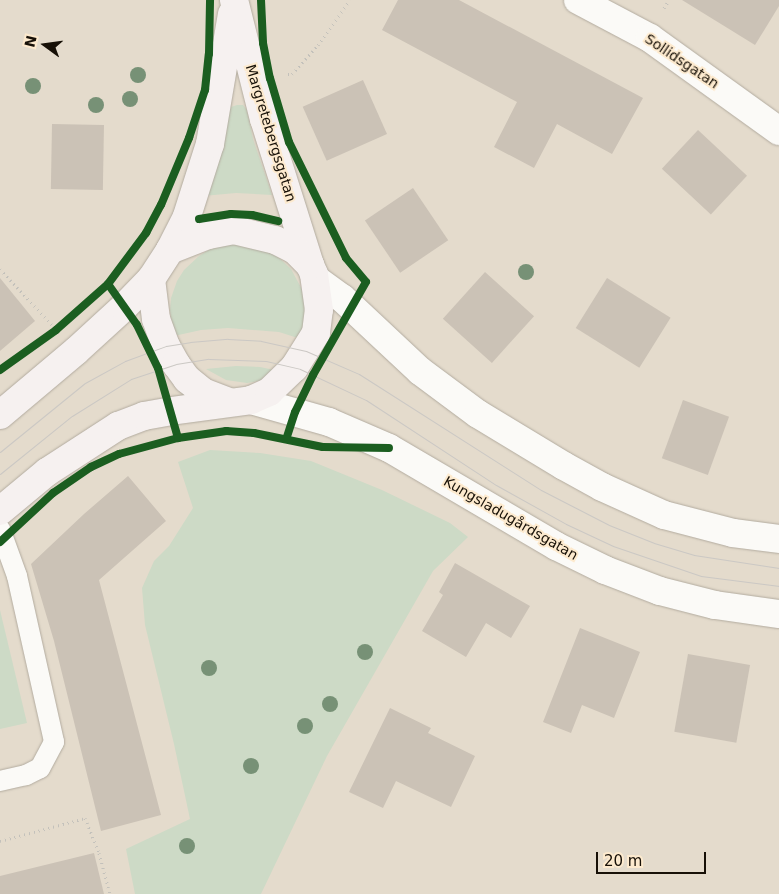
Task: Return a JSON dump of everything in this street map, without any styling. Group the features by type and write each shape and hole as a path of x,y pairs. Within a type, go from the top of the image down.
{"street":[{"name":"Margretebergsgatan","path":"170,250 187,216 210,144 234,0"},
{"name":"Margretebergsgatan","path":"234,0 264,119 313,272"},
{"name":"Sollidsgatan","path":"578,0 650,38 779,131"},
{"path":"0,414 124,307 151,279 170,250 208,235 234,230 275,240 295,250 313,272 420,372 478,414 564,466 664,515 733,533 779,538"},
{"path":"151,279 156,319 166,346 176,364 187,378 203,392 240,401 269,392 294,368 306,351 316,333 318,318 313,272"},
{"name":"Kungsladugårdsgatan","path":"0,511 47,472 118,426 144,416 240,401 329,422 390,448 556,546 606,570 660,591 715,605 779,614"}],"lane":[{"path":"0,529 17,576 54,742 40,768 26,775 0,781"}],"path":[{"path":"284,75 292,74 318,45 350,0"},
{"path":"0,269 56,330"},
{"path":"0,841 85,818 99,853 110,894"}],"green space":[{"path":"243,105 247,110 253,139 272,195 236,193 203,196 231,107"},
{"path":"229,244 258,246 278,257 291,269 305,295 306,311 301,339 279,332 228,328 201,330 174,336 170,311 171,298 177,281 184,270 199,256 210,249"},
{"path":"236,366 260,367 284,372 271,379 247,383 226,380 206,369"},
{"path":"210,450 260,453 311,461 382,490 450,523 468,537 433,571 327,756 261,894 135,894 126,849 190,819 145,625 142,588 154,561 169,546 193,508 178,462"},
{"path":"0,610 27,723 0,729"}],"building":[{"path":"398,0 459,0 643,98 612,154 557,124 534,168 494,147 517,102 382,30"},
{"path":"682,0 779,0 779,6 755,45"},
{"path":"363,80 387,134 327,161 303,107"},
{"path":"52,124 104,125 103,190 51,189"},
{"path":"698,130 747,176 711,214 662,169"},
{"path":"413,188 448,240 400,273 365,220"},
{"path":"485,272 534,316 492,363 443,319"},
{"path":"0,278 35,321 0,351"},
{"path":"607,278 671,318 639,368 576,328"},
{"path":"683,400 729,417 708,475 662,458"},
{"path":"128,476 166,521 99,580 161,815 101,831 54,641 31,564"},
{"path":"455,563 530,606 511,638 486,623 466,657 422,631 443,595 439,592"},
{"path":"580,628 640,652 614,718 582,705 571,733 543,722"},
{"path":"688,654 750,665 736,743 674,732"},
{"path":"390,708 431,728 428,733 475,756 451,807 396,781 383,808 349,792"},
{"path":"94,853 104,894 0,894 0,876"}],"tram line":[{"path":"0,452 85,383 125,361 166,346 190,342 228,339 261,341 306,351 359,374 541,490 609,525 654,543 694,555 779,568"},
{"path":"0,474 72,416 131,379 176,364 209,359 266,361 300,369 366,400 496,485 566,524 613,546 701,576 779,586"}],"cycle path":[{"path":"0,370 56,330 108,284 146,233 161,205 189,138 205,90 209,54 210,0"},
{"path":"261,0 263,43 270,78 289,142 346,258 366,282 313,375 295,412 286,439"},
{"path":"199,219 231,214 252,215 278,221"},
{"path":"108,284 137,325 158,368 178,438"},
{"path":"0,542 53,493 91,467 119,454 178,438 226,431 254,433 323,447 389,448"}]}
